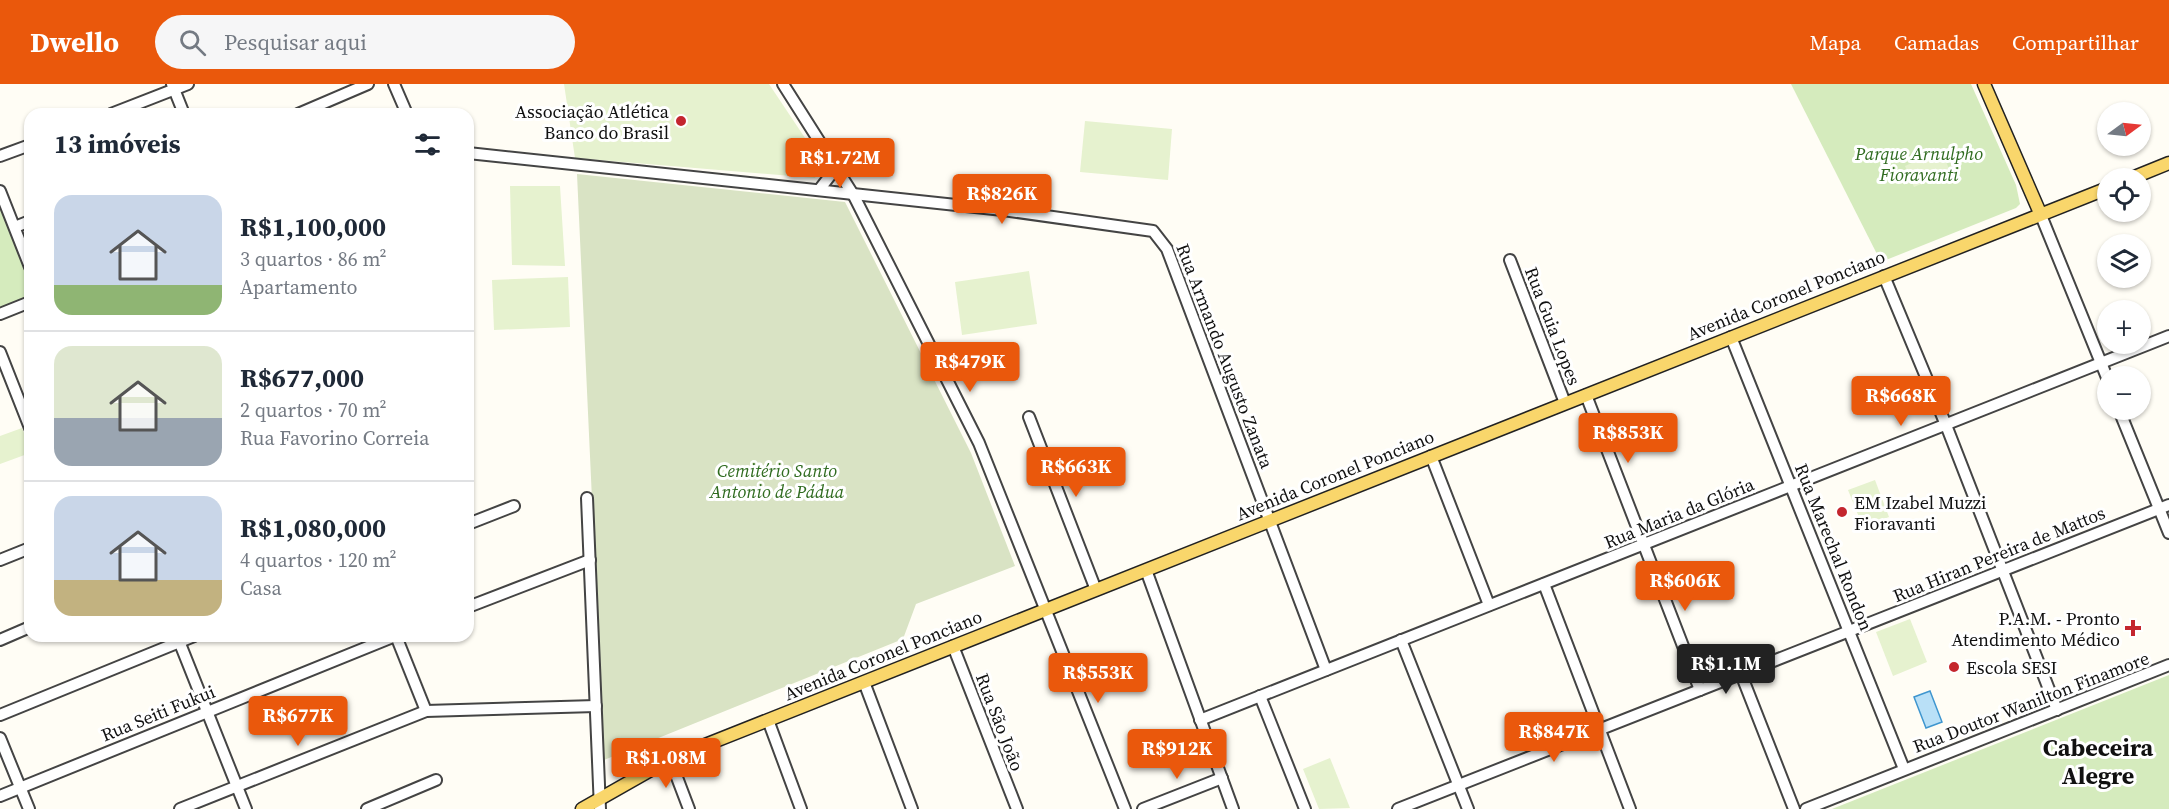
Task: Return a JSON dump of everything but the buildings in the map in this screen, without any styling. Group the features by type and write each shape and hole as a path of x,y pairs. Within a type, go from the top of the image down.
{"main road":[{"path":"1984,84 2040,213"},
{"path":"2151,171 2169,164"},
{"name":"Avenida Coronel Ponciano","path":"582,809 600,804 670,759 2097,192"}],"street":[{"path":"125,108 173,87 188,84"},
{"path":"312,108 368,84"},
{"path":"394,84 404,108"},
{"path":"783,84 854,196 979,443 1125,809"},
{"path":"173,87 182,108"},
{"path":"0,156 24,147"},
{"name":"Rua Armando Augusto Zanata","path":"474,154 819,190 854,196 1003,210 1154,231 1167,249 1326,670"},
{"path":"819,190 836,168"},
{"path":"0,191 24,251"},
{"path":"2040,213 2102,366"},
{"path":"15,227 24,223"},
{"name":"Rua Guia Lopes","path":"1510,260 1565,403"},
{"path":"1884,276 1946,425 2057,710"},
{"path":"0,314 24,304"},
{"name":"Rua Maria da Glória","path":"1200,720 2169,336"},
{"name":"Rua Marechal Rondon","path":"1731,337 1904,769"},
{"path":"0,352 24,413"},
{"name":"Rua Guia Lopes","path":"1586,395 1700,690"},
{"path":"1029,417 1096,590"},
{"path":"2124,420 2164,507 2169,533"},
{"path":"1431,456 1489,606"},
{"path":"587,498 600,804"},
{"path":"474,522 514,506"},
{"name":"Rua Hiran Pereira de Mattos","path":"1398,809 2164,507"},
{"path":"0,560 24,550"},
{"path":"474,605 590,560"},
{"path":"1146,570 1233,809"},
{"path":"1544,584 1630,809"},
{"path":"0,640 24,630"},
{"path":"1401,640 1468,809"},
{"path":"0,715 171,642"},
{"path":"179,642 246,809"},
{"name":"Rua Seiti Fukui","path":"0,796 380,642"},
{"path":"398,642 430,710"},
{"name":"Rua São João","path":"953,646 1017,809"},
{"name":"Rua Doutor Wanilton Finamore","path":"1806,809 2169,665"},
{"path":"1741,674 1794,809"},
{"path":"864,682 912,809"},
{"path":"1260,696 1305,809"},
{"path":"180,809 430,710 596,706"},
{"path":"768,720 801,809"},
{"path":"0,738 29,809"},
{"path":"670,759 689,809"},
{"path":"1143,809 1222,778"},
{"path":"367,809 436,780"}],"green space":[{"name":"Associação Atlética Banco do Brasil","path":"564,84 769,84 823,165 815,178 575,158"},
{"name":"Parque Arnulpho Fioravanti","path":"1791,84 1971,84 2016,185 2020,204 2016,208 1881,262"},
{"path":"1085,121 1172,129 1168,180 1080,172"},
{"path":"1941,150 1950,171 1914,187 1905,166"},
{"name":"Cemitério Santo Antonio de Pádua","path":"577,174 845,202 971,453 1015,566 916,604 903,639 604,760"},
{"path":"510,186 560,186 565,266 512,265"},
{"path":"0,208 24,267 24,298 0,308"},
{"path":"1029,271 1037,324 962,335 955,282"},
{"path":"568,277 570,327 494,330 492,280"},
{"path":"22,428 24,455 0,464 0,436"},
{"path":"1875,480 1889,517 1863,527 1848,490"},
{"path":"1910,619 1927,662 1893,676 1876,632"},
{"path":"2169,675 2169,809 1832,809"},
{"path":"1330,758 1350,808 1319,809 1303,769"}],"water":[{"path":"1930,691 1942,722 1926,728 1914,697"}],"place":[{"name":"Associação Atlética Banco do Brasil","path":"681,121"},
{"name":"EM Izabel Muzzi Fioravanti","path":"1842,512"},
{"name":"P.A.M. - Pronto Atendimento Médico","path":"2133,628"},
{"name":"Escola SESI","path":"1954,667"}],"district":[{"name":"Cabeceira Alegre","path":"2098,761"}]}
